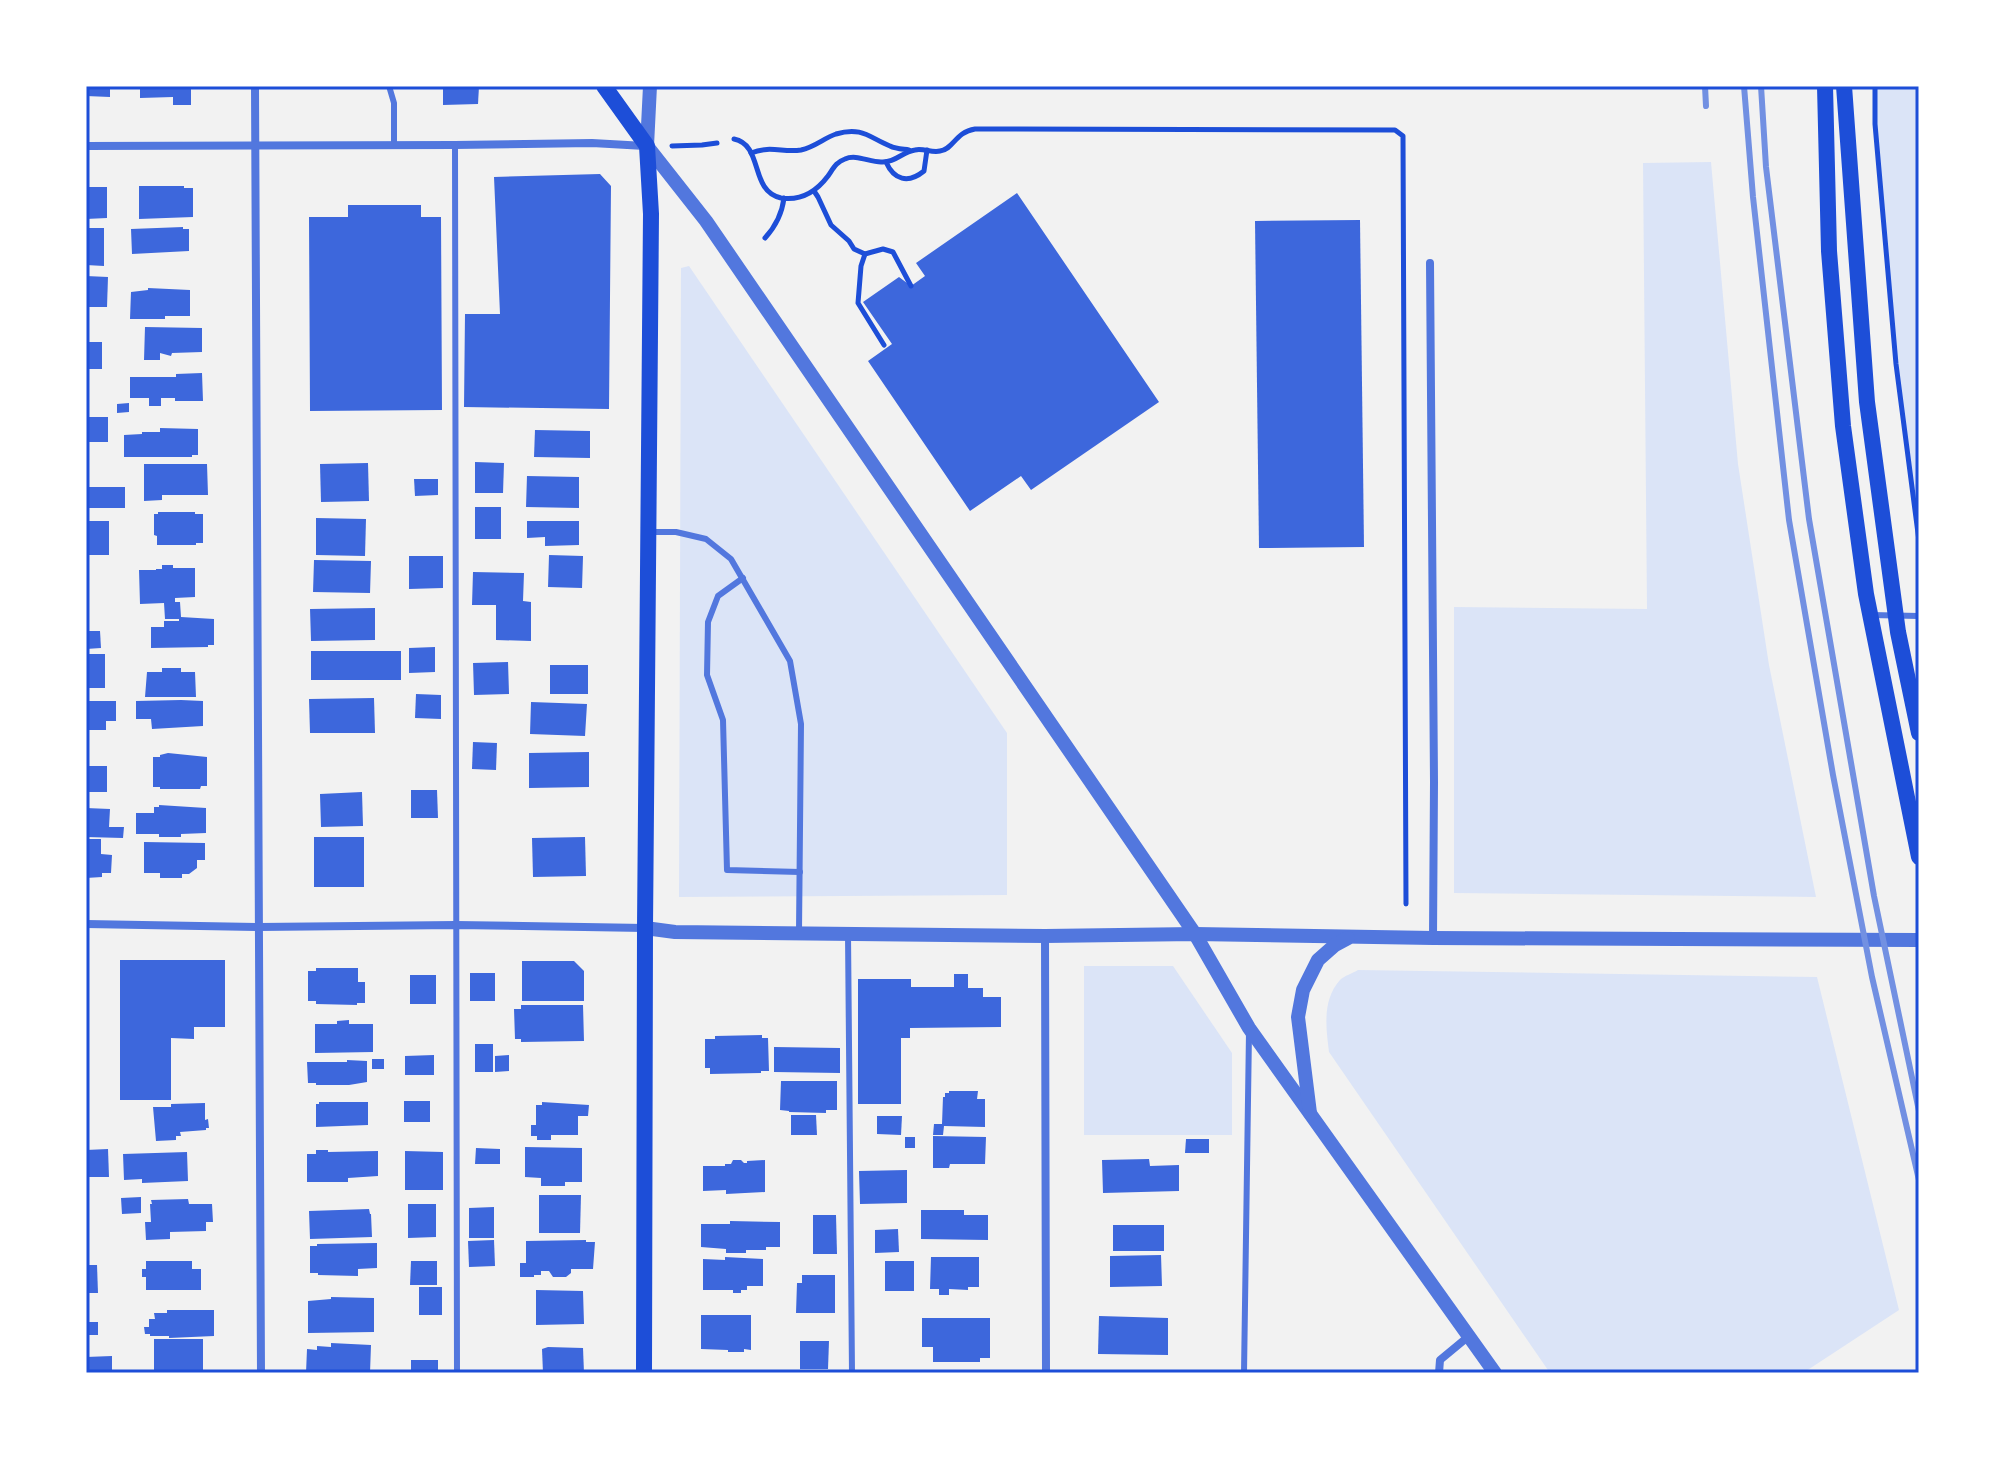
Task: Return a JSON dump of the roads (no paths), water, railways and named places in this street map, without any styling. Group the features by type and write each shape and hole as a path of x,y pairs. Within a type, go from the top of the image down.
{"main road":[{"path":"604,86 647,146 651,214 644,1373"},
{"path":"1825,86 1829,251 1842,406 1870,615 1919,857"},
{"path":"1844,86 1867,402 1895,616 1919,733"}],"street":[{"path":"255,86 261,1373"},
{"path":"650,86 647,146 706,221 1195,934 1249,1028 1495,1373"},
{"path":"86,146 592,143 647,146"},
{"path":"1430,263 1433,938"},
{"path":"86,924 259,927 456,925 645,928 675,932 1045,936 1195,934 1919,940"},
{"path":"1045,936 1046,1373"},
{"path":"1311,1117 1298,1017 1303,990 1318,960 1335,945 1351,937"},
{"path":"1439,1373 1440,1360 1470,1336"}],"lane":[{"path":"389,86 394,103 394,144"},
{"path":"455,145 457,1373"},
{"path":"648,532 676,532 706,539 731,559 790,661 801,724 799,933"},
{"path":"743,578 718,596 708,622 707,675 723,720 727,870 800,872"},
{"path":"1870,615 1919,616"},
{"path":"848,934 852,1373"},
{"path":"1244,1373 1249,1028"}],"railway":[{"path":"1705,86 1706,106"},
{"path":"1744,86 1753,197 1789,520 1872,977 1919,1180"},
{"path":"1761,86 1766,167 1809,519 1874,896 1919,1111"}]}
